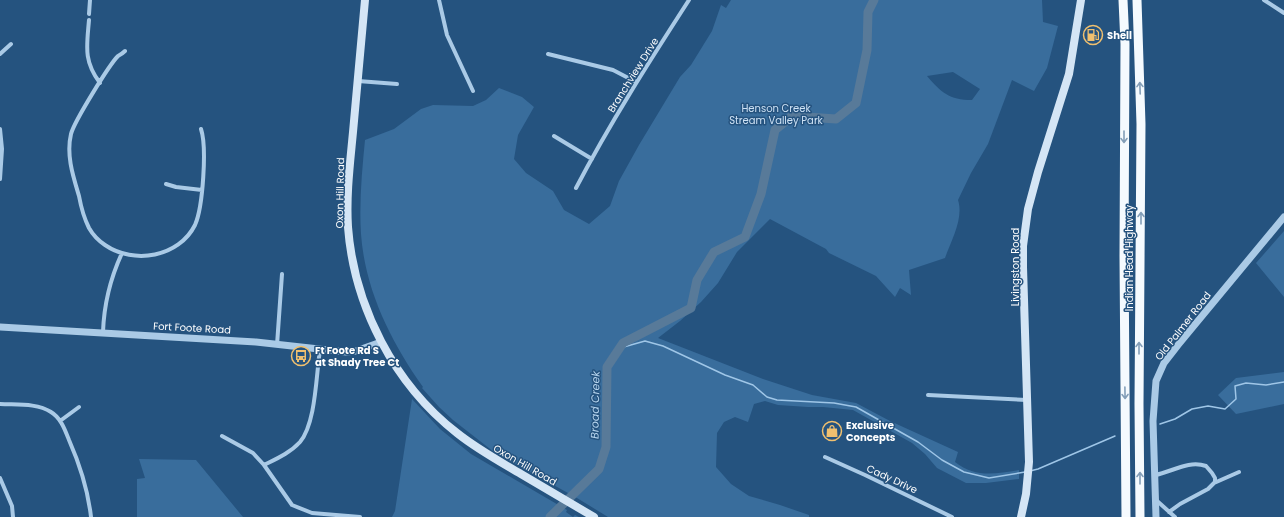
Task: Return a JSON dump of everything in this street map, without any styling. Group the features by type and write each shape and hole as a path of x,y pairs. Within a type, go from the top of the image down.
{"highway":[{"name":"Indian Head Highway","path":"1123,0 1125,44 1124,256 1126,517"},
{"name":"Indian Head Highway","path":"1137,0 1141,124 1139,404 1140,517"}],"main road":[{"name":"Oxon Hill Road","path":"365,0 349,177 348,225 353,262 359,284 381,342 418,395 447,425 487,454 594,517"},
{"name":"Livingston Road","path":"1021,517 1028,481 1029,465 1023,267 1025,225 1031,195 1069,74 1081,0"}],"street":[{"path":"89,14 90,0"},
{"path":"439,0 447,35 473,91"},
{"name":"Branchview Drive","path":"576,188 636,82 689,0"},
{"path":"1264,0 1284,13"},
{"path":"89,20 88,60 92,73 100,83"},
{"path":"0,54 11,44"},
{"path":"125,52 117,57 100,83 73,126 70,139 70,159 82,211 88,226 100,241 112,249 122,253 140,256 149,256 167,251 181,242 197,220 201,203 204,145 201,129"},
{"path":"548,54 608,68 629,77 636,82"},
{"path":"358,80 397,84"},
{"path":"0,129 2,149 0,179"},
{"path":"554,136 592,159"},
{"path":"166,184 176,188 202,190"},
{"name":"Old Palmer Road","path":"1156,517 1154,397 1156,381 1159,373 1164,363 1178,345 1284,217"},
{"path":"103,332 104,313 110,280 122,253"},
{"path":"277,345 282,274"},
{"name":"Fort Foote Road","path":"0,327 256,342 346,352 356,351 381,342"},
{"path":"264,465 288,452 300,441 311,420 320,350"},
{"path":"928,395 1028,400"},
{"path":"0,404 38,406 52,412 60,421 82,474 88,496 91,517"},
{"path":"60,421 79,407"},
{"path":"222,436 253,453 264,465 292,505 312,513 360,517"},
{"name":"Cady Drive","path":"825,457 952,517"},
{"path":"1155,475 1186,465 1201,464 1206,466 1212,473 1215,478 1214,483"},
{"path":"1169,512 1180,504 1208,489 1214,483 1239,472"},
{"path":"0,478 12,506 13,517"},
{"path":"1156,500 1175,517"}],"green space":[{"name":"Henson Creek Stream Valley Park","path":"731,0 1042,0 1043,22 1058,26 1047,68 1034,91 1012,80 988,144 971,173 958,200 958,222 945,258 909,270 911,295 900,288 895,297 876,276 829,253 826,249 770,219 737,252 718,283 701,302 658,338 763,379 812,395 856,403 890,421 958,452 955,462 970,471 986,474 1019,470 1019,479 986,483 966,483 937,468 925,454 912,443 853,410 778,405 765,401 754,404 748,422 735,417 724,422 717,433 716,467 731,484 749,496 809,515 809,517 608,517 494,452 453,420 422,388 423,387 411,370 390,334 374,295 368,275 360,222 365,140 394,129 421,109 433,105 473,106 486,100 499,88 522,97 534,107 518,135 514,159 526,173 553,191 564,210 589,224 610,206 619,181 639,145 680,77 691,65 712,31 721,5 726,8","holes":["953,72 980,89 972,100 951,97 941,91 927,76"]},
{"path":"1284,231 1284,297 1256,263"},
{"path":"1284,372 1284,404 1236,414 1218,395 1236,378"},
{"path":"412,399 440,429 471,454 567,510 566,512 573,517 392,517 395,511"},
{"path":"139,459 196,460 243,517 137,517 137,479 145,478"}],"waterway":[{"name":"Broad Creek","path":"550,517 599,469 606,447 607,367 623,343 691,308 697,280 714,252 745,237 761,194 775,130 792,116 836,119 856,103 867,50 868,12 874,0"},
{"path":"620,348 645,341 663,346 725,375 753,385 767,397 777,400 834,403 856,407 918,442 942,460 964,472 989,478 1025,472"},
{"path":"1160,424 1175,419 1192,409 1208,406 1225,409 1236,399 1235,386 1246,383 1266,385 1284,382"},
{"path":"1030,471 1115,436"}],"place":[{"name":"Shell","path":"1093,35"},
{"name":"Ft Foote Rd S at Shady Tree Ct","path":"301,356"},
{"name":"Exclusive Concepts","path":"832,431"}]}
